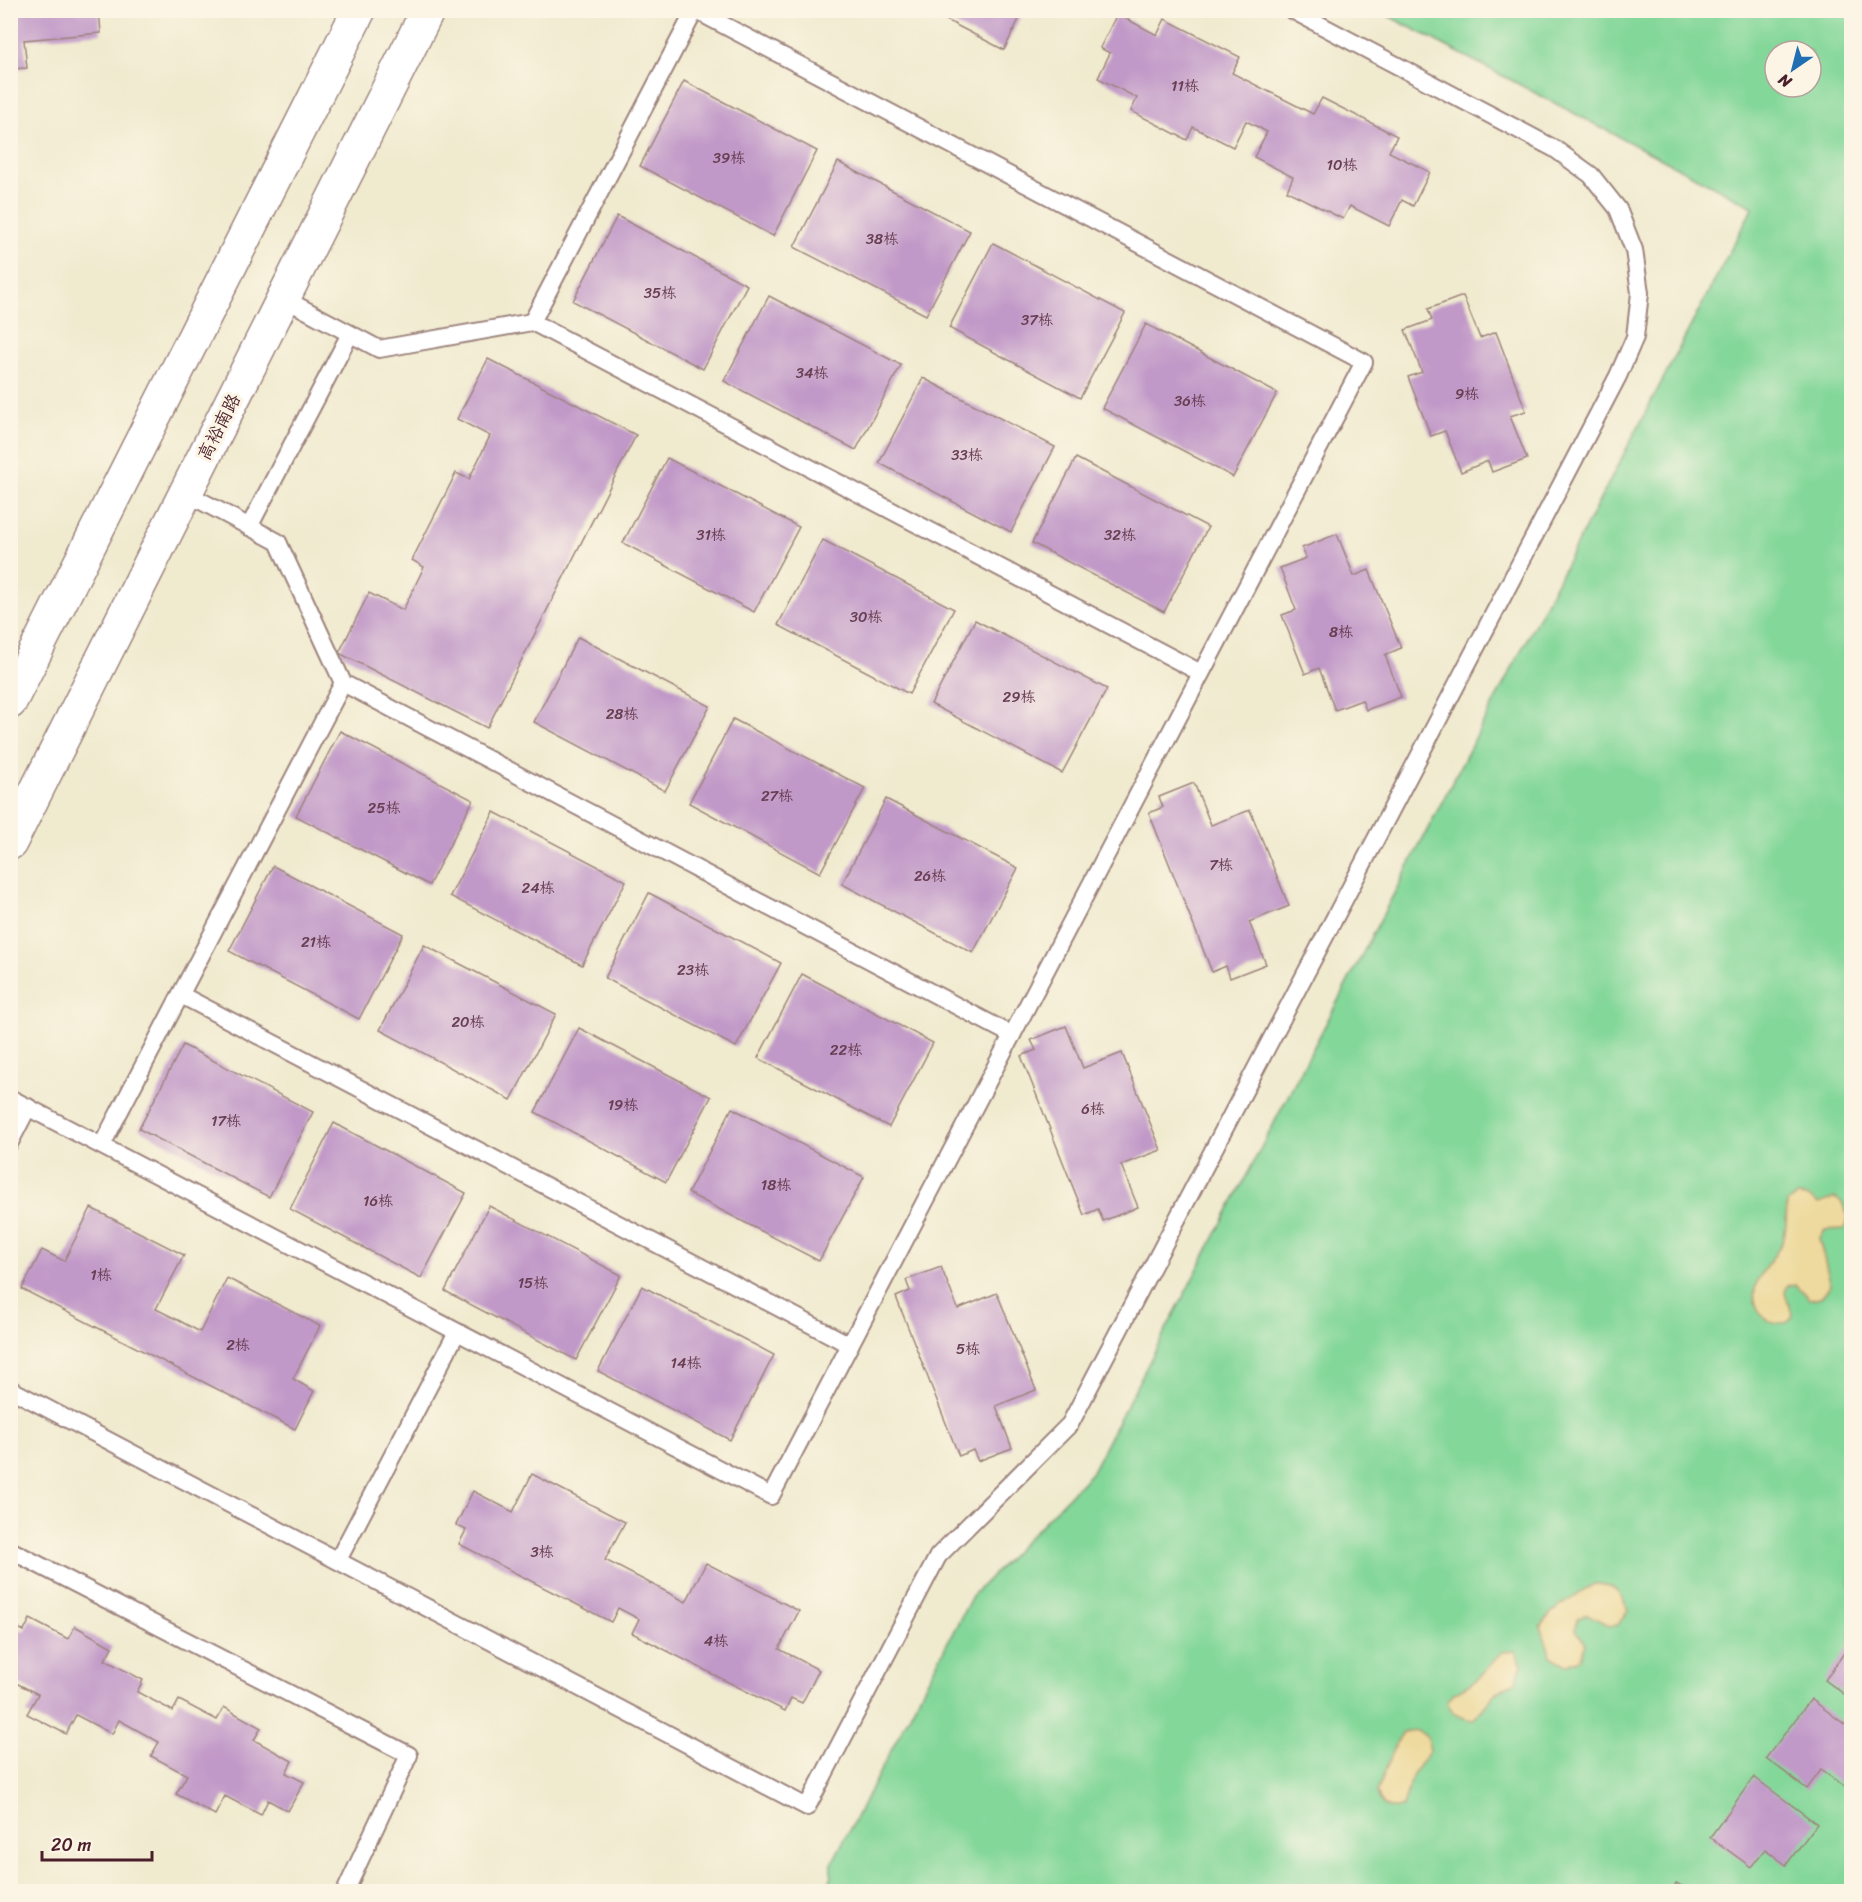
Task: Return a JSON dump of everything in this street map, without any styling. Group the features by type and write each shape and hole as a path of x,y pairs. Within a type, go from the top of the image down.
{"street":[{"path":"10,702 359,10"},
{"name":"高裕南路","path":"10,843 428,10"}],"lane":[{"path":"10,1098 771,1496 1364,362 695,10 532,322"},
{"path":"10,1389 807,1807 938,1556 1070,1424 1618,376 1635,337 1640,293 1634,250 1618,209 1591,175 1555,149 1292,10"},
{"path":"283,298 379,349 532,322 1201,673"},
{"path":"249,526 350,333"},
{"path":"186,493 278,542 343,683 1012,1035"},
{"path":"102,1145 343,683"},
{"path":"181,994 850,1345"},
{"path":"10,1142 28,1107"},
{"path":"338,1560 457,1332"},
{"path":"10,1550 409,1755 345,1892"}],"green space":[{"path":"1379,11 1851,11 1851,1891 830,1892 831,1865 972,1596 1091,1473 1753,207"}],"sand":[{"path":"1796,1196 1809,1197 1819,1204 1835,1198 1842,1203 1849,1217 1844,1229 1825,1230 1819,1239 1831,1285 1821,1297 1809,1299 1795,1284 1787,1286 1785,1293 1793,1316 1786,1323 1774,1322 1764,1318 1759,1311 1755,1300 1755,1290 1762,1272 1783,1240 1787,1203"},
{"path":"1594,1584 1607,1585 1616,1590 1628,1610 1618,1625 1610,1626 1587,1614 1577,1619 1576,1630 1586,1644 1579,1659 1566,1665 1551,1656 1541,1627 1552,1612"},
{"path":"1515,1651 1522,1665 1516,1681 1497,1692 1473,1720 1454,1713 1447,1702 1454,1693 1477,1680 1502,1652"},
{"path":"1417,1730 1427,1737 1430,1751 1414,1772 1403,1806 1390,1808 1380,1801 1377,1792 1396,1743 1403,1732"}],"building":[{"path":"10,10 99,10 101,33 24,40 27,68 10,69"},
{"path":"927,10 1022,10 1023,11 1004,50"},
{"path":"1117,14 1157,35 1165,19 1240,57 1232,73 1313,114 1322,98 1397,136 1389,152 1430,172 1413,206 1402,200 1389,226 1350,206 1343,219 1287,191 1293,177 1254,157 1267,132 1256,126 1246,121 1233,147 1193,127 1187,140 1131,111 1137,98 1098,78 1110,53 1100,48"},
{"path":"684,81 817,151 773,236 640,166"},
{"path":"838,162 970,231 926,315 794,247"},
{"path":"617,216 747,285 703,369 573,301"},
{"path":"993,243 1125,313 1080,398 949,328"},
{"path":"769,296 901,365 856,450 724,381"},
{"path":"1463,296 1480,338 1496,332 1526,411 1510,416 1527,459 1492,472 1488,461 1461,472 1445,431 1431,436 1408,377 1422,372 1405,330 1432,320 1428,309"},
{"path":"1146,324 1277,393 1233,477 1102,408"},
{"path":"488,359 636,435 487,728 339,653 369,593 403,610 424,567 412,560 456,473 469,479 490,436 457,419"},
{"path":"923,378 1055,447 1011,532 879,463"},
{"path":"667,458 799,527 754,612 623,543"},
{"path":"1076,458 1208,527 1164,612 1032,543"},
{"path":"1337,534 1354,576 1369,570 1401,648 1385,655 1401,697 1366,710 1362,700 1335,710 1319,668 1305,674 1282,615 1296,610 1280,568 1306,558 1302,548"},
{"path":"823,540 954,609 909,694 778,625"},
{"path":"975,620 1107,689 1062,773 931,704"},
{"path":"578,637 710,706 665,791 534,722"},
{"path":"733,719 865,788 820,873 689,803"},
{"path":"340,731 473,800 429,885 296,816"},
{"path":"1194,783 1211,825 1250,810 1289,906 1249,922 1266,964 1230,978 1226,966 1212,972 1149,813 1163,807 1159,797"},
{"path":"886,799 1018,868 973,953 842,884"},
{"path":"494,812 626,881 582,965 450,896"},
{"path":"273,866 403,934 359,1019 229,951"},
{"path":"649,893 781,963 736,1047 605,978"},
{"path":"424,945 556,1014 511,1100 380,1030"},
{"path":"802,974 933,1043 889,1127 758,1058"},
{"path":"1066,1026 1083,1068 1122,1053 1161,1150 1121,1165 1138,1207 1103,1221 1098,1209 1084,1215 1021,1056 1036,1050 1031,1040"},
{"path":"579,1028 711,1097 666,1182 535,1112"},
{"path":"183,1045 313,1112 269,1197 139,1129"},
{"path":"732,1108 864,1177 819,1261 688,1193"},
{"path":"334,1123 466,1193 421,1278 290,1209"},
{"path":"489,1206 621,1275 576,1360 445,1291"},
{"path":"91,1208 184,1255 156,1309 200,1332 227,1278 320,1326 293,1379 314,1391 295,1429 22,1289 42,1250 64,1261"},
{"path":"941,1267 958,1309 997,1293 1036,1390 996,1406 1012,1448 978,1461 973,1450 959,1456 896,1297 910,1291 906,1280"},
{"path":"642,1286 774,1355 730,1440 598,1371"},
{"path":"532,1474 625,1522 605,1560 686,1602 706,1563 799,1611 779,1649 819,1670 802,1703 791,1698 785,1711 632,1633 639,1619 618,1608 611,1622 459,1544 466,1530 456,1525 473,1491 513,1512"},
{"path":"30,1619 68,1639 75,1626 112,1647 105,1660 143,1680 137,1692 173,1711 179,1700 217,1720 224,1707 261,1728 254,1740 292,1761 286,1773 304,1782 288,1811 268,1800 261,1815 225,1796 215,1815 176,1794 187,1775 151,1756 159,1742 119,1720 112,1734 76,1715 66,1734 27,1714 38,1694 10,1680 10,1624 24,1631"},
{"path":"1851,1643 1851,1699 1825,1680"},
{"path":"1811,1699 1851,1729 1851,1775 1844,1786 1821,1770 1807,1789 1766,1758"},
{"path":"1754,1777 1817,1824 1786,1865 1765,1849 1751,1867 1710,1837"},
{"path":"1676,1883 1692,1892 1672,1892"}]}
